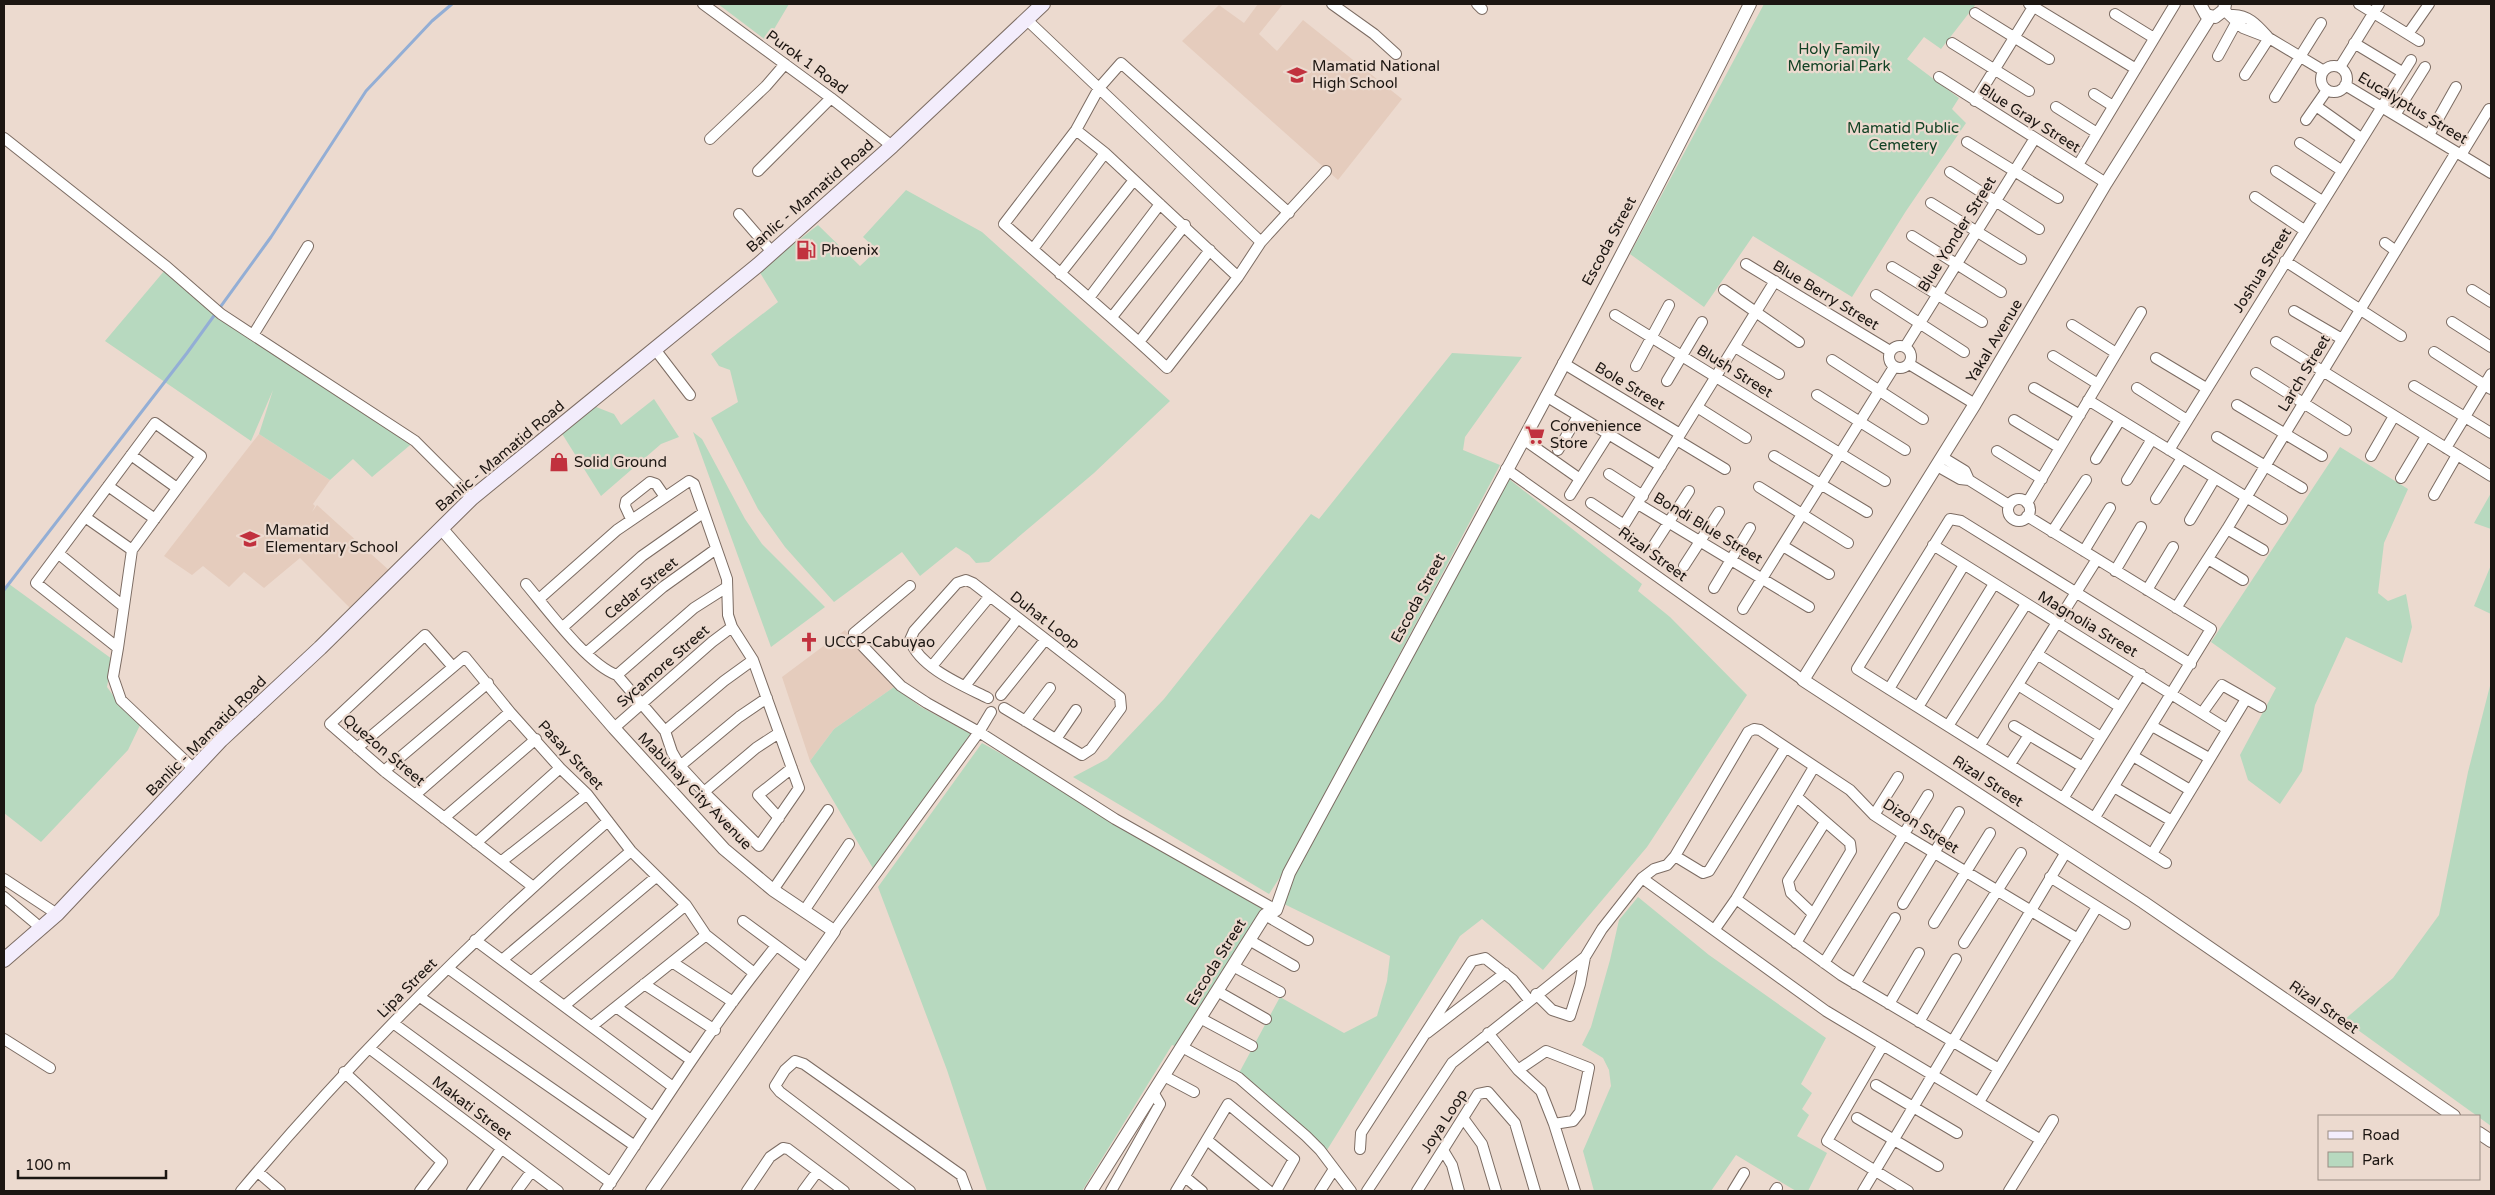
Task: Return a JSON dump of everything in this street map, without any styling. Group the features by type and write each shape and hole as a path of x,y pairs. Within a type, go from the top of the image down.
{"main road":[{"name":"Banlic - Mamatid Road","path":"4,960 57,914 195,770 221,740 320,648 472,498 772,252 892,146 1043,4"}],"street":[{"name":"Purok 1 Road","path":"703,4 786,64 892,146"},
{"path":"1332,4 1374,34 1396,54"},
{"name":"Escoda Street","path":"1092,1191 1249,940 1270,913 1289,873 1546,396 1708,89 1750,4"},
{"path":"2200,4 2203,12 2210,17 2229,13 2324,71"},
{"path":"2359,4 2376,8 2419,41"},
{"path":"2408,34 2428,4"},
{"path":"1975,101 2032,5 2136,69"},
{"path":"2078,165 2172,5"},
{"path":"2340,67 2376,8"},
{"path":"1975,13 2049,59"},
{"path":"2218,56 2229,13"},
{"path":"2115,14 2154,38"},
{"name":"Yakal Avenue","path":"1803,680 1975,404 2106,183 2210,17"},
{"path":"1026,19 1261,242"},
{"path":"2275,97 2321,23"},
{"path":"2245,75 2268,38"},
{"path":"1952,42 2029,91"},
{"path":"2354,44 2402,72"},
{"name":"Joshua Street","path":"2169,450 2322,200 2411,60"},
{"path":"1289,213 1121,63 1099,88 1076,130 1004,224 1112,317 1167,368 1238,276 1261,242 1289,213 1326,171"},
{"path":"710,139 766,86 786,64"},
{"path":"2331,66 2340,67 2347,77 2345,85 2337,91 2327,90 2322,81 2324,71 2331,66"},
{"path":"2396,115 2425,67"},
{"name":"Blue Gray Street","path":"1939,77 2106,183"},
{"name":"Eucalyptus Street","path":"2345,85 2491,173"},
{"path":"2429,135 2456,87"},
{"path":"2306,120 2327,90"},
{"path":"2094,94 2113,106"},
{"path":"758,171 831,98"},
{"path":"2316,106 2361,138"},
{"path":"2056,107 2098,133"},
{"name":"Larch Street","path":"2176,608 2227,529 2360,310 2387,273 2396,251 2489,109"},
{"path":"1076,130 1105,153 1185,225 1238,276"},
{"path":"4,138 166,267 220,314 415,440 472,498"},
{"name":"Blue Yonder Street","path":"1905,347 2035,138"},
{"path":"1967,142 2058,198"},
{"path":"2300,143 2341,170"},
{"path":"1033,249 1105,153"},
{"path":"2276,170 2322,200"},
{"path":"1950,172 2039,229"},
{"path":"1060,274 1134,180"},
{"path":"2255,197 2304,230"},
{"path":"1931,203 2021,259"},
{"path":"1089,298 1160,204"},
{"path":"739,214 772,252"},
{"path":"1112,317 1185,225"},
{"path":"1912,236 2001,292"},
{"path":"2385,243 2396,251"},
{"path":"253,335 308,246"},
{"path":"1139,342 1210,250"},
{"path":"2285,261 2402,336"},
{"name":"Blue Berry Street","path":"1746,264 1890,351"},
{"path":"1892,267 1982,322"},
{"path":"1591,503 1624,525 1775,281"},
{"path":"1724,290 1799,342"},
{"path":"2472,290 2491,302"},
{"path":"1876,295 1964,352"},
{"path":"1636,366 1668,305"},
{"path":"2294,311 2342,340"},
{"path":"2027,502 2141,312"},
{"name":"Blush Street","path":"1614,314 1885,482"},
{"path":"1667,381 1702,322"},
{"path":"2452,322 2491,347"},
{"path":"2072,325 2116,353"},
{"path":"2276,342 2491,476"},
{"path":"1898,345 1905,347 1911,354 1909,364 1904,368 1894,367 1888,360 1890,351 1898,345"},
{"path":"1735,346 1779,374"},
{"path":"654,348 690,395"},
{"path":"2434,352 2488,386"},
{"path":"2052,356 2098,384"},
{"path":"2156,358 2206,388"},
{"path":"1832,360 1923,419"},
{"name":"Bole Street","path":"1563,363 1679,437 1725,469"},
{"path":"1909,364 1975,404"},
{"path":"1743,609 1894,367"},
{"path":"2256,373 2346,430"},
{"path":"2446,448 2464,417 2488,386 2491,374"},
{"path":"2414,386 2491,434"},
{"path":"2034,388 2080,415"},
{"path":"2137,388 2187,420"},
{"path":"1817,395 1905,450"},
{"path":"1546,396 1661,466"},
{"path":"2088,400 2282,519"},
{"path":"2237,405 2322,456"},
{"path":"1697,407 1746,438"},
{"path":"1558,450 1578,416"},
{"path":"2371,456 2394,416"},
{"path":"2014,420 2060,448"},
{"path":"2096,460 2120,420"},
{"path":"118,648 36,583 155,423 201,456 132,550 118,648 113,676 121,700 195,770"},
{"path":"1570,495 1608,434"},
{"path":"2401,478 2426,436"},
{"path":"2217,437 2302,488"},
{"path":"1523,439 1580,479"},
{"path":"2127,480 2152,440"},
{"path":"1997,451 2042,479"},
{"path":"131,455 177,488"},
{"path":"2434,495 2457,455"},
{"path":"1774,456 1867,512"},
{"path":"2156,499 2182,458"},
{"path":"1940,461 1964,471 1969,480 2009,505"},
{"name":"Rizal Street","path":"1506,469 1803,680 2151,907 2453,1115"},
{"name":"Bondi Blue Street","path":"1609,474 1669,523 1809,607"},
{"path":"2190,520 2215,478"},
{"path":"2052,532 2086,480"},
{"path":"526,584 563,627 586,653 609,672 617,675 642,703 665,731 672,752 680,766 759,846 799,788 753,660 732,627 728,615 727,579 694,484 689,481 631,519 539,599"},
{"path":"631,519 624,506 626,501 650,482 656,484 665,497"},
{"path":"108,486 155,519"},
{"path":"1758,487 1848,543"},
{"path":"1654,545 1688,491"},
{"path":"2017,499 2027,502 2030,509 2027,516 2023,520 2013,519 2008,510 2009,505 2017,499"},
{"path":"2084,551 2110,508"},
{"path":"1684,566 1719,512"},
{"path":"563,627 642,556 703,513"},
{"path":"2027,516 2210,629 2191,664 2095,817"},
{"path":"85,517 132,550"},
{"path":"2166,863 2064,797 1857,669 1950,518 1961,520 2191,664"},
{"path":"2115,571 2141,527"},
{"name":"Mabuhay City Avenue","path":"441,528 614,728 724,849 774,890 834,932"},
{"path":"1714,588 1750,528"},
{"path":"2227,529 2263,550"},
{"name":"Magnolia Street","path":"1933,545 2227,729"},
{"path":"1782,546 1829,574"},
{"path":"2147,590 2173,547"},
{"name":"Cedar Street","path":"586,653 662,586 716,548"},
{"path":"59,554 123,606"},
{"path":"1980,745 2096,559"},
{"path":"2208,559 2243,580"},
{"path":"1889,689 1964,565"},
{"name":"Duhat Loop","path":"988,698 932,666 913,649 910,640 914,631 957,582 966,580 990,596 1120,697 1121,708 1091,749 1082,754 1004,708"},
{"path":"1918,707 1994,584"},
{"path":"910,586 854,634 856,639 901,686 979,732 1270,913 1308,940"},
{"path":"617,675 694,608 727,587"},
{"path":"932,666 990,596"},
{"path":"1948,726 2026,604"},
{"path":"965,686 1018,618"},
{"name":"Sycamore Street","path":"614,728 712,642 732,627"},
{"name":"Quezon Street","path":"453,667 425,635 330,724 384,772 532,886"},
{"path":"1001,695 1045,640"},
{"path":"2037,654 2120,707"},
{"name":"Pasay Street","path":"356,748 466,657 510,712 560,768 587,794 631,851 686,905 706,935 754,973"},
{"path":"665,731 724,681 753,660"},
{"path":"2064,797 2141,674"},
{"path":"384,772 488,683"},
{"path":"2018,685 2101,737"},
{"path":"2202,713 2222,685 2262,707"},
{"path":"1025,721 1050,688"},
{"path":"994,694 1001,695 1005,701 1004,708 998,713 991,712 986,705 988,698 994,694"},
{"path":"680,766 739,717 767,698"},
{"path":"2152,854 2246,699"},
{"path":"1056,739 1076,710"},
{"path":"415,795 510,712"},
{"path":"652,1191 834,932 979,732 991,712"},
{"path":"2014,726 2082,767"},
{"path":"2152,726 2209,758"},
{"name":"Dizon Street","path":"1675,856 1748,732 1754,729 1760,730 1850,790 1874,814 1903,834 2078,939"},
{"path":"704,792 756,748 779,733"},
{"path":"2010,764 2029,735"},
{"path":"444,818 536,739"},
{"path":"1360,1149 1360,1133 1420,1038 1472,961 1485,958 1552,1010 1570,1016 1580,984 1585,957 1602,929 1642,878 1654,869 1667,865 1675,856 1703,873 1710,871 1785,748"},
{"path":"2133,756 2190,790"},
{"path":"1715,929 1736,899 1814,767"},
{"path":"476,843 560,768"},
{"path":"779,818 758,795 792,768"},
{"path":"1874,814 1898,777"},
{"path":"2114,787 2172,821"},
{"path":"502,861 587,794"},
{"path":"1824,963 1928,795"},
{"path":"1796,943 1851,851 1850,843 1797,797"},
{"path":"774,890 828,810"},
{"path":"1903,904 1959,812"},
{"name":"Lipa Street","path":"241,1191 344,1072 449,969 475,940 532,886 608,821"},
{"path":"1813,914 1791,892 1788,881 1825,822"},
{"path":"1934,923 1990,833"},
{"path":"804,911 849,844"},
{"path":"502,960 631,851"},
{"path":"1863,1191 2066,852"},
{"path":"1964,943 2021,853"},
{"path":"532,981 656,877"},
{"path":"2050,877 2126,924"},
{"path":"1642,878 1826,1011 2041,1140"},
{"path":"4,879 57,914"},
{"path":"4,897 36,923"},
{"path":"1736,899 1855,984 1999,1069"},
{"path":"564,1006 686,905"},
{"path":"1979,1102 2097,907"},
{"path":"1855,984 1895,918"},
{"path":"742,921 808,969"},
{"path":"592,1026 706,935"},
{"path":"475,940 673,1087"},
{"path":"1249,940 1294,966"},
{"path":"393,1023 608,1187 652,1117 754,973 776,946"},
{"path":"1889,1004 1919,953"},
{"path":"1367,1191 1452,1063 1585,957"},
{"path":"1919,1022 1956,959"},
{"path":"672,962 733,1002"},
{"path":"1233,966 1280,992"},
{"path":"449,969 652,1117"},
{"path":"1420,1038 1505,973"},
{"path":"644,984 714,1030"},
{"path":"1217,991 1266,1019"},
{"path":"420,997 635,1146"},
{"path":"616,1006 692,1060"},
{"path":"1200,1018 1252,1046"},
{"path":"1488,1033 1518,1070 1541,1091 1554,1124 1575,1191"},
{"path":"4,1038 50,1068"},
{"path":"1883,1045 1827,1141 1908,1191"},
{"path":"1182,1047 1239,1078 1306,1136 1351,1191"},
{"name":"Makati Street","path":"369,1048 558,1191"},
{"path":"1518,1070 1546,1051 1589,1068 1580,1112 1573,1121 1554,1124"},
{"path":"910,1191 780,1092 776,1086 785,1070 795,1061 804,1064 961,1175 966,1191"},
{"path":"344,1072 442,1162 420,1191"},
{"path":"1164,1076 1194,1092"},
{"path":"1876,1085 1957,1133"},
{"path":"1111,1191 1160,1104 1153,1092"},
{"name":"Joya Loop","path":"1417,1191 1478,1094 1488,1092 1515,1123 1535,1191"},
{"path":"1176,1191 1228,1104 1294,1160 1276,1191"},
{"path":"1463,1118 1482,1144 1496,1191"},
{"path":"1857,1118 1938,1166"},
{"path":"2009,1191 2053,1120"},
{"path":"2480,1134 2491,1142"},
{"path":"1206,1140 1269,1191"},
{"path":"747,1191 770,1157 783,1148 788,1149 844,1191"},
{"path":"472,1191 501,1149"},
{"path":"1443,1150 1452,1165 1459,1191"},
{"path":"1320,1191 1334,1169"},
{"path":"258,1172 280,1191"},
{"path":"517,1191 531,1172"},
{"path":"803,1191 817,1172"},
{"path":"1733,1191 1744,1172"},
{"path":"1184,1178 1202,1191"}],"shaded area":[{"name":"Mamatid National High School","path":"1258,4 1283,4 1259,34 1277,51 1303,20 1402,99 1338,180 1182,41 1219,5 1244,23"},
{"name":"Mamatid Elementary School","path":"259,434 330,480 313,504 315,506 312,512 317,505 391,572 352,610 300,558 264,588 244,572 229,587 203,566 192,575 164,556"},
{"path":"845,630 894,687 834,729 810,761 782,677"}],"green space":[{"path":"718,4 789,4 767,41"},
{"path":"1764,4 1976,4 1941,49 1924,37 1907,59 1959,98 1952,109 1966,123 1906,211 1852,297 1753,236 1704,307 1630,254"},
{"path":"906,190 982,232 1170,401 1094,473 989,562 976,563 969,555 956,547 920,576 902,552 834,602 785,547 758,509 711,418 738,402 730,370 719,366 711,354 778,302 759,271 818,225 860,266 877,250 863,237"},
{"path":"165,270 225,321 415,441 372,477 353,459 330,480 259,434 273,390 251,441 105,341"},
{"path":"1452,353 1522,357 1465,437 1463,450 1500,465 1286,868 1269,894 1073,777 1107,759 1164,699 1311,514 1319,519"},
{"path":"654,399 679,437 661,444 601,496 561,432 591,405 614,414 621,425"},
{"path":"693,432 702,439 745,519 762,544 825,607 771,647"},
{"path":"2340,447 2408,489 2384,543 2378,593 2388,601 2406,594 2412,627 2402,663 2346,637 2315,705 2302,771 2280,804 2248,780 2240,755 2276,688 2211,642"},
{"path":"1509,479 1642,584 1638,591 1670,617 1747,695 1647,847 1543,970 1482,919 1460,936 1327,1150 1239,1073 1280,997 1344,1033 1377,1016 1387,981 1390,956 1280,902"},
{"path":"2491,493 2491,529 2474,523"},
{"path":"2491,565 2491,614 2474,606"},
{"path":"9,584 112,659 107,687 115,698 126,698 139,710 142,721 128,750 41,842 4,813 4,590"},
{"path":"2491,682 2491,1126 2480,1118 2480,1115 2476,1115 2344,1020 2393,978 2439,915 2468,772"},
{"path":"894,687 921,707 971,734 874,870 810,761 834,729"},
{"path":"982,743 1266,903 1175,1046 1172,1045 1082,1191 987,1191 947,1070 878,887"},
{"path":"1638,897 1709,955 1826,1038 1801,1084 1812,1093 1802,1109 1809,1115 1797,1136 1827,1153 1808,1191 1796,1191 1736,1155 1711,1191 1594,1191 1583,1151 1611,1086 1609,1070 1603,1058 1582,1045 1591,1027 1619,920"}],"waterway":[{"path":"4,590 187,353 271,237 366,91 432,21 452,4"}],"place":[{"name":"Mamatid National High School","path":"1297,75"},
{"name":"Phoenix","path":"806,250"},
{"name":"Convenience Store","path":"1535,435"},
{"name":"Solid Ground","path":"559,462"},
{"name":"Mamatid Elementary School","path":"250,539"},
{"name":"UCCP-Cabuyao","path":"809,642"}],"park label":[{"name":"Holy Family Memorial Park","path":"1839,58"},
{"name":"Mamatid Public Cemetery","path":"1903,136"}]}
